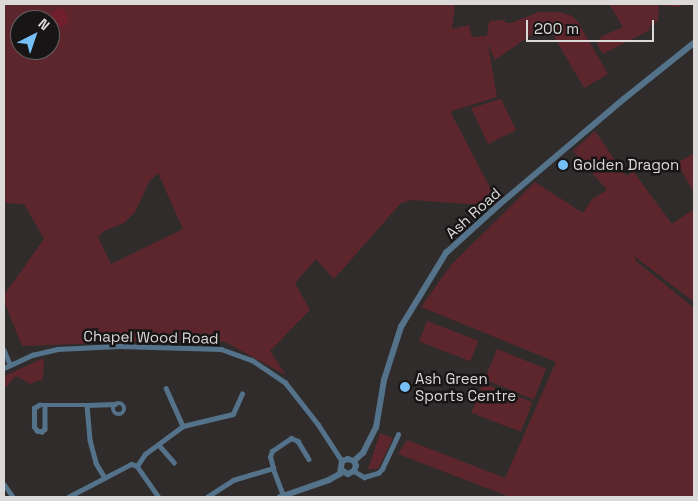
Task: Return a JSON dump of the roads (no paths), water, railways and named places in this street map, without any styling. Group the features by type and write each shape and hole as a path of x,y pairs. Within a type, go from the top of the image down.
{"street":[{"name":"Ash Road","path":"354,461 363,453 376,428 384,380 401,328 446,253 500,204 624,99 694,43"},
{"name":"Chapel Wood Road","path":"4,368 32,355 56,349 207,347 237,354 265,368 285,382 304,404 342,461"},
{"path":"4,350 10,364"},
{"path":"166,388 183,426"},
{"path":"137,466 145,454 159,446 183,426 233,414 242,394"},
{"path":"45,406 45,429 42,432 37,431 34,427 34,408 39,405 116,404"},
{"path":"87,405 90,440 96,463 105,478"},
{"path":"354,471 364,477 378,473 382,469 398,434"},
{"path":"310,459 298,441 291,438 272,451 270,457 282,497 329,480 342,470"},
{"path":"159,446 174,462"},
{"path":"348,458 354,461 356,466 354,471 348,474 342,470 342,461 348,458"},
{"path":"68,497 131,464 137,466 159,497"},
{"path":"207,497 233,480 273,468"},
{"path":"4,484 13,497"}],"place":[{"name":"Golden Dragon","path":"563,165"},
{"name":"Ash Green Sports Centre","path":"405,387"}]}
